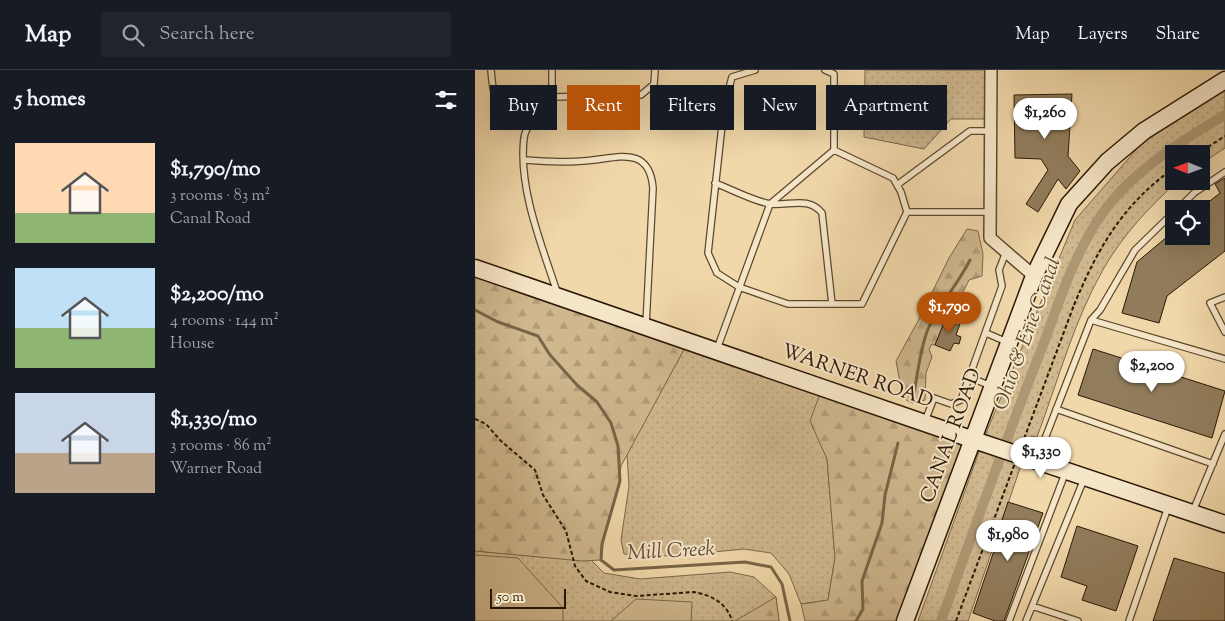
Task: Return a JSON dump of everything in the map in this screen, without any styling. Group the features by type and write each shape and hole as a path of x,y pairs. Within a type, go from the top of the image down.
{"main road":[{"name":"CANAL ROAD","path":"905,621 978,442 993,386 1034,276 1069,204 1107,162 1144,131 1225,80"},
{"name":"WARNER ROAD","path":"475,268 978,442 1225,524"}],"street":[{"path":"991,70 990,238 1034,276"}],"lane":[{"path":"491,70 492,85"},
{"path":"551,70 551,85"},
{"path":"557,97 641,95 655,84 655,70"},
{"path":"755,70 732,77 724,107 708,253 717,273 739,287 788,304 862,304 907,212 893,178 834,150"},
{"path":"716,351 770,204 834,150 834,74 825,70"},
{"path":"528,130 524,136 527,201 559,297"},
{"path":"897,185 970,131 991,131"},
{"path":"524,160 582,162 628,156 639,160 647,167 652,176 653,188 646,327"},
{"path":"1186,200 1194,192 1225,172"},
{"path":"715,183 770,204 809,203 822,213 832,304"},
{"path":"907,212 990,212"},
{"path":"1036,461 1091,320 1100,310 1135,250 1165,221"},
{"path":"925,423 934,398 951,404 961,400 1002,286 999,270 1006,252"},
{"path":"1225,297 1210,303 1225,332"},
{"path":"1091,320 1225,359"},
{"path":"986,333 1009,342"},
{"path":"969,377 993,386"},
{"path":"1057,409 1213,464"},
{"path":"1193,513 1225,434"},
{"path":"1009,621 1066,471"},
{"path":"1026,621 1084,477"},
{"path":"1129,621 1168,505"},
{"path":"1032,606 1078,621"}],"path":[{"path":"1210,146 1225,136"},
{"path":"956,621 1074,305 1095,257 1120,220 1146,190 1165,175"},
{"path":"475,419 486,424 501,441 535,470 543,495 566,530 575,566 585,581 610,592 636,596 694,592 703,594 719,602 729,611 732,621"}],"green space":[{"path":"865,70 991,70 991,119 951,119 947,123 947,85 865,85"},
{"path":"1225,89 1225,148 1210,158 1210,145 1165,145 1165,190 1169,190 1128,233 1111,256 1093,288 1067,351 1037,437 1031,436 968,621 918,621 984,438 1075,220 1142,143"},
{"path":"864,130 941,130 924,149 864,137"},
{"path":"967,229 978,231 983,254 982,276 969,280 955,308 950,308 935,345 932,344 929,349 932,357 926,373 925,400 912,403 903,398 896,361 949,258"},
{"path":"475,268 688,342 621,466 620,478 602,548 601,560 582,561 475,551"},
{"path":"688,342 822,388 811,421 827,459 835,558 828,600 801,604 789,574 771,553 744,549 672,556 624,554 621,540 629,486 627,454"},
{"path":"822,388 974,440 905,621 805,621 801,604 828,600 835,558 827,459 810,421"},
{"path":"475,405 582,561 591,560 604,573 640,579 730,572 754,577 776,597 779,621 475,621 475,551 567,559"},
{"path":"475,555 518,558 563,608 563,621 475,621"},
{"path":"776,597 779,621 735,621"},
{"path":"636,599 692,602 691,621 611,621"}],"building":[{"path":"1072,94 1068,156 1080,171 1066,189 1058,179 1038,212 1026,204 1048,170 1041,159 1015,158 1014,95"},
{"path":"1225,178 1225,251 1167,296 1159,323 1122,313 1137,262 1165,239 1165,245 1210,245 1210,201 1220,193 1215,184"},
{"path":"947,315 961,321 956,335 961,337 959,344 954,343 950,351 935,345"},
{"path":"1093,349 1225,391 1212,438 1078,395"},
{"path":"1008,502 1043,513 1004,621 995,621 973,613 1004,521 1002,520"},
{"path":"1077,526 1138,546 1116,611 1082,600 1087,586 1061,577"},
{"path":"1174,558 1225,573 1225,621 1153,621"}],"waterway":[{"name":"Ohio & Erie Canal","path":"941,621 1061,296 1083,245 1102,214 1128,184 1158,158 1191,135 1225,115"},
{"path":"914,393 921,353 928,329 970,260"},
{"name":"Mill Creek","path":"475,310 498,322 538,336 550,355 577,385 597,402 611,423 618,446 620,481 602,544 601,560 614,570 745,562 771,567 782,584 790,621"},
{"path":"856,621 863,609 862,581 882,523 885,495 898,443"}]}
